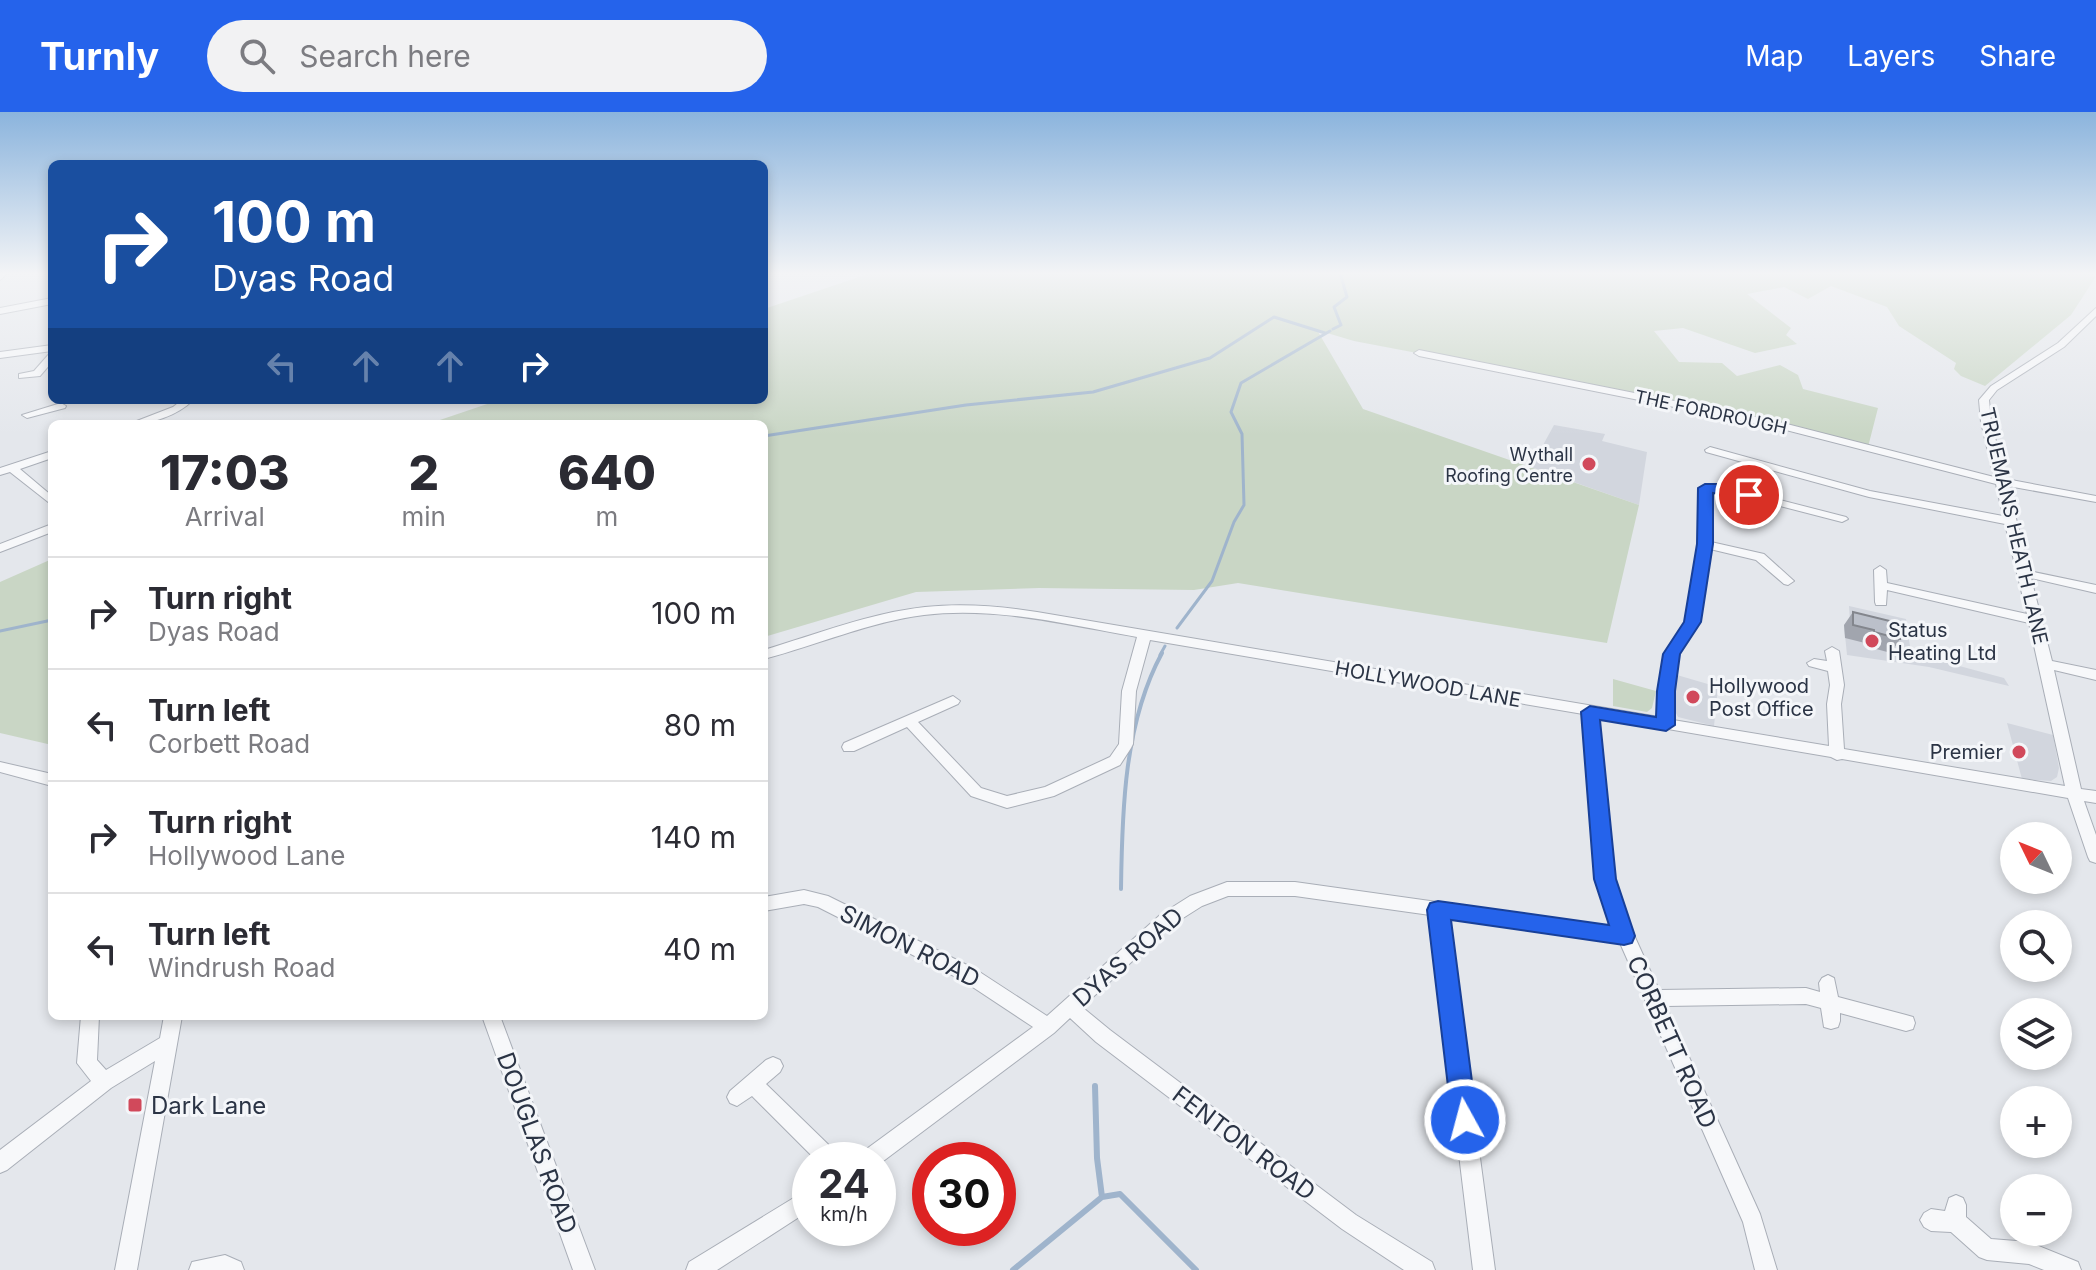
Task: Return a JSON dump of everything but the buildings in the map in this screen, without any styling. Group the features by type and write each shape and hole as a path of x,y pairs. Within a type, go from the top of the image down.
{"street":[{"name":"TRUEMANS HEATH LANE","path":"2079,327 2061,345 1986,396 1986,422 2046,664 2074,793 2096,857"},
{"path":"0,355 48,349"},
{"name":"THE FORDROUGH","path":"1419,353 1775,424 2002,482 2096,499"},
{"path":"22,376 37,374 48,361"},
{"path":"145,420 183,404"},
{"path":"27,415 61,406"},
{"path":"44,411 52,420"},
{"path":"1709,450 1869,494 2010,521"},
{"path":"0,472 48,456"},
{"path":"13,469 48,499"},
{"path":"1666,725 1671,654 1692,622 1705,544 1705,488 1834,515"},
{"path":"0,548 48,530"},
{"path":"1705,544 1760,557 1788,581"},
{"path":"2023,573 2096,589"},
{"path":"1881,602 1881,578 2035,620"},
{"name":"HOLLYWOOD LANE","path":"768,654 899,615 947,609 1040,617 2096,797"},
{"path":"909,721 976,792 1007,802 1049,792 1115,761 1126,744 1129,691 1145,634"},
{"path":"1832,651 1837,685 1834,704 1837,755"},
{"path":"1814,663 1836,668"},
{"path":"2046,664 2096,675"},
{"path":"849,747 953,701"},
{"name":"CORBETT ROAD","path":"1590,712 1605,879 1624,936 1655,998 1753,1221 1766,1270"},
{"path":"0,767 48,779"},
{"name":"DYAS ROAD","path":"892,1142 1047,1027 1166,920 1196,901 1227,889 1295,889 1624,936"},
{"name":"SIMON ROAD","path":"768,903 804,897 822,901 984,984 1030,1012 1047,1027"},
{"path":"1438,910 1484,1270"},
{"path":"1655,998 1806,996 1828,992 1906,1023"},
{"path":"1828,992 1831,1021"},
{"name":"FENTON ROAD","path":"1070,1007 1103,1036 1337,1213 1424,1270"},
{"path":"90,1020 87,1063 104,1082"},
{"path":"126,1270 172,1020"},
{"name":"DOUGLAS ROAD","path":"492,1020 584,1270"},
{"path":"0,1163 104,1082 169,1042"},
{"path":"773,1066 745,1090 808,1142"},
{"path":"697,1270 792,1209"},
{"path":"1931,1220 1956,1214 1987,1249 2029,1253 2070,1270"},
{"path":"200,1270 225,1266 233,1270"}],"shaded area":[{"name":"Wythall Roofing Centre","path":"1554,425 1605,434 1602,441 1647,452 1639,505 1531,467"},
{"path":"1849,606 1906,619 1911,653 2004,678 2009,686 1929,667 1847,655 1844,625 1850,622"},
{"path":"1677,675 1718,687 1714,726 1678,717 1673,707"},
{"path":"2007,723 2053,735 2059,768 2057,777 2051,781 2022,779"}],"green space":[{"path":"768,327 1790,327 1786,335 1797,344 1755,353 1683,328 1654,331 1679,362 1722,363 1737,376 1780,365 1798,375 1803,389 1878,408 1868,447 1781,422 1354,341 1317,330 1363,409 1639,505 1607,643 1238,583 1194,590 1039,588 916,592 768,636 768,420 440,420 487,404 768,404"},
{"path":"1901,327 2056,327 1985,386 1961,376 1954,369 1956,363"},
{"path":"48,561 48,744 0,733 0,582"},
{"path":"1613,679 1656,691 1652,708 1647,712 1613,706"}],"waterway":[{"path":"768,435 966,405 1093,392 1210,358 1258,327"},
{"path":"1306,327 1325,333"},
{"path":"1333,329 1337,327"},
{"path":"1177,628 1212,581 1234,522 1244,505 1242,434 1231,412 1241,383 1330,331"},
{"path":"0,631 48,621"},
{"path":"1160,655 1165,646"},
{"path":"1121,889 1124,799 1133,738 1149,680 1162,653"},
{"path":"1095,1086 1097,1158 1102,1197"},
{"path":"1102,1197 1120,1194 1196,1270"},
{"path":"1013,1270 1102,1197"}],"place":[{"name":"Wythall Roofing Centre","path":"1589,464"},
{"name":"Status Heating Ltd","path":"1872,641"},
{"name":"Hollywood Post Office","path":"1693,697"},
{"name":"Premier","path":"2019,752"},
{"name":"Dark Lane","path":"135,1105"}],"route":[{"path":"1465,1120 1438,910 1624,936 1605,879 1590,712 1666,725 1671,654 1692,622 1705,544 1705,488 1722,488 1749,495"}]}
